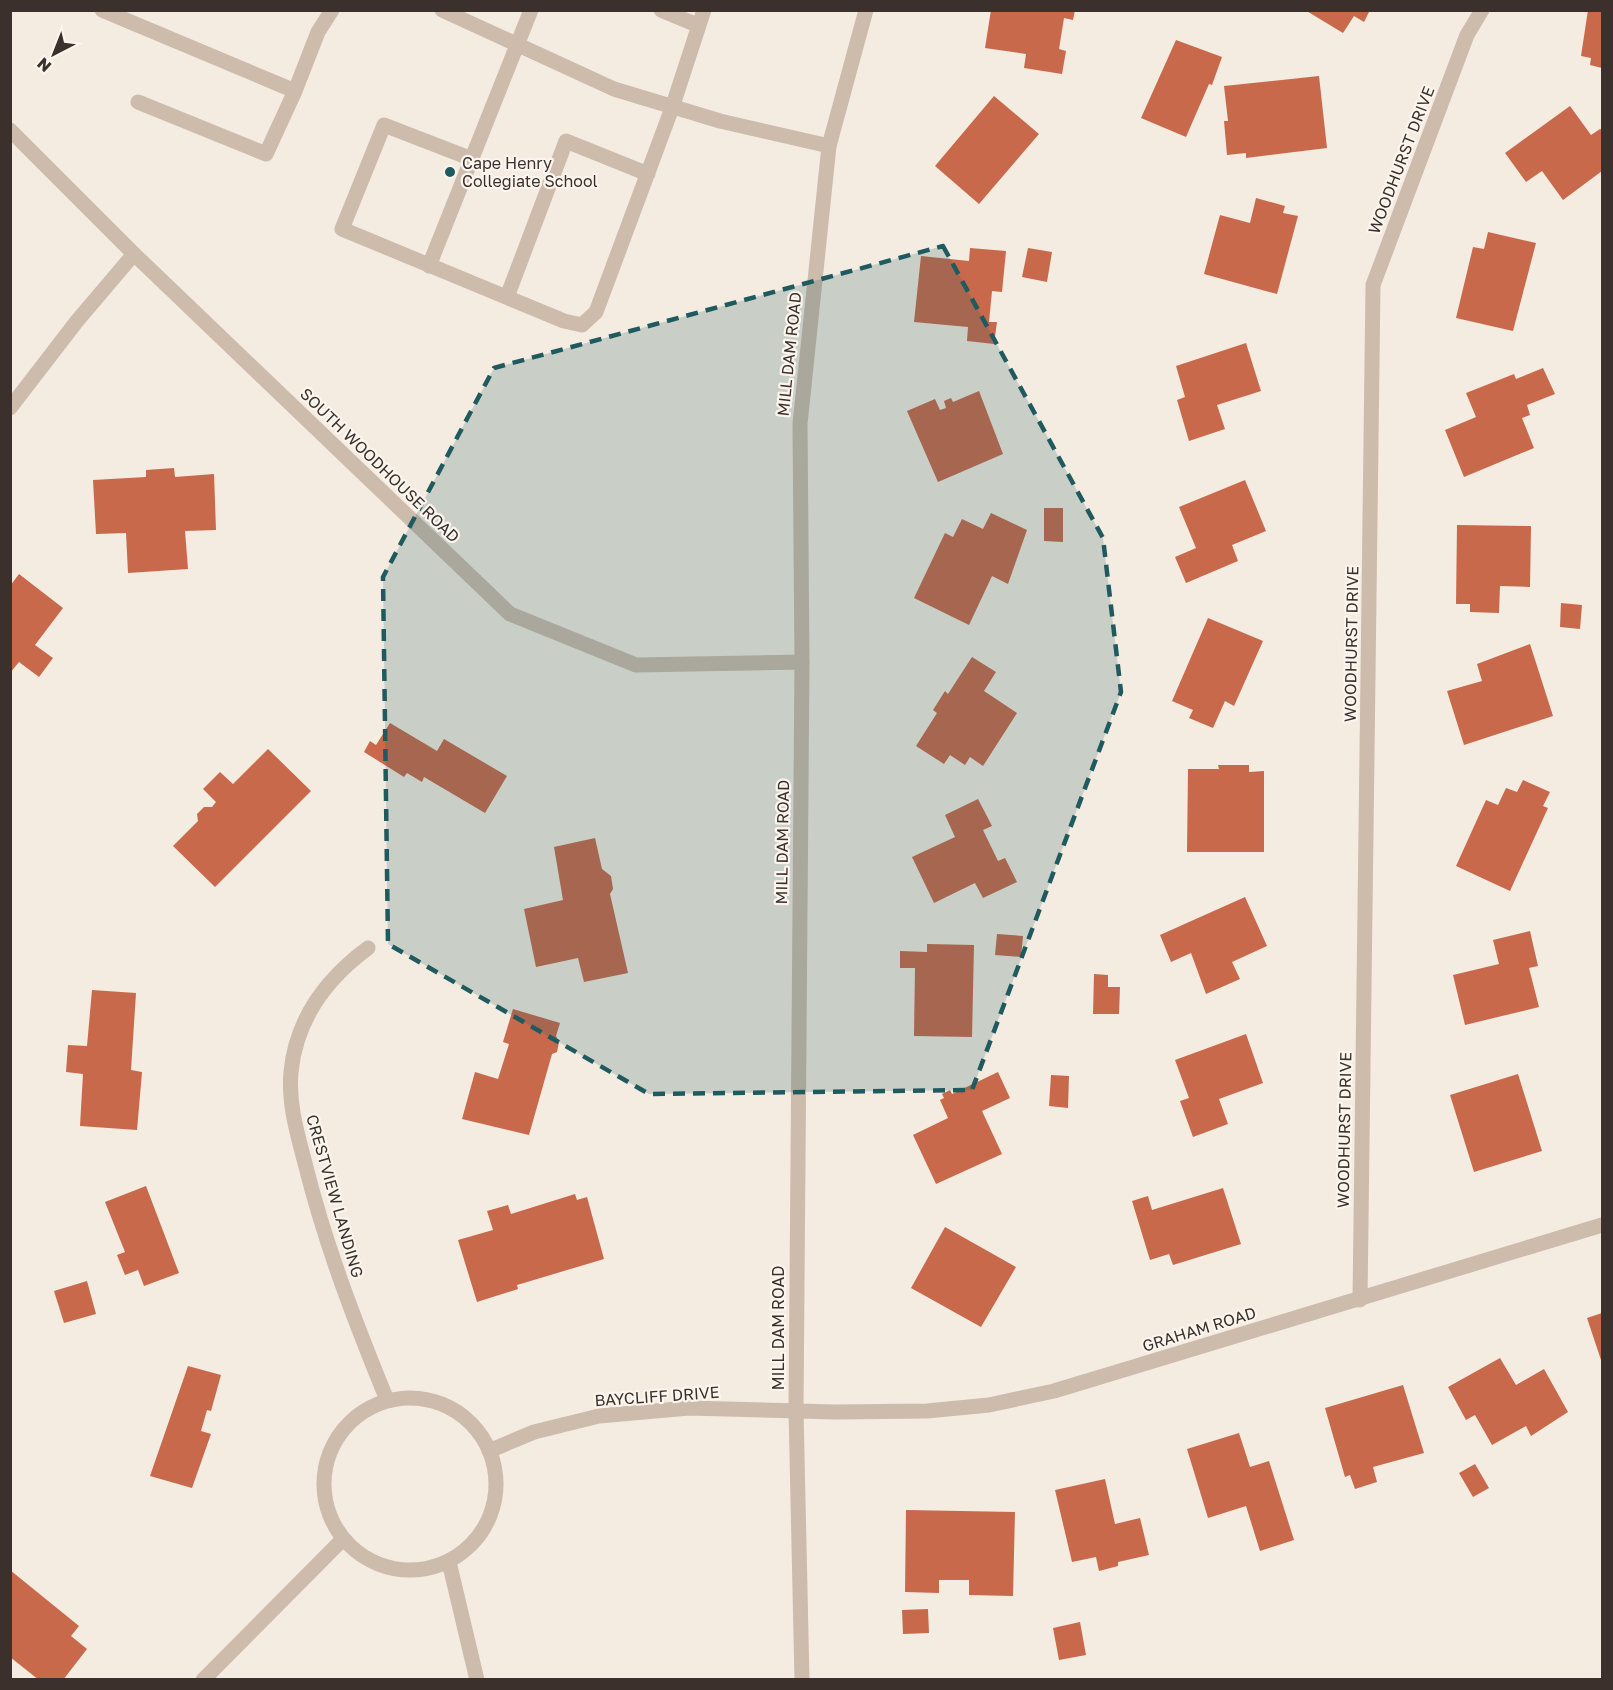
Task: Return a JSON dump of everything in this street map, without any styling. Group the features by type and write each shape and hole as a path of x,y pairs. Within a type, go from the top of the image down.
{"street":[{"path":"102,10 295,91"},
{"path":"138,102 267,154 318,32 332,10"},
{"path":"442,10 516,46 614,89 720,122 829,146"},
{"path":"429,266 531,10"},
{"path":"662,10 697,25"},
{"path":"472,159 384,125 342,229 564,321 582,325 596,312 672,108 697,25 704,10"},
{"name":"MILL DAM ROAD","path":"802,1680 796,1410 802,662 800,424 829,146 866,10"},
{"name":"WOODHURST DRIVE","path":"1360,1300 1373,285 1467,35 1482,10"},
{"name":"SOUTH WOODHOUSE ROAD","path":"10,130 134,254 510,614 636,664 802,662"},
{"path":"507,297 566,141 648,174"},
{"path":"10,408 77,321 134,254"},
{"name":"CRESTVIEW LANDING","path":"368,948 350,961 325,987 313,1005 298,1037 291,1073 292,1116 341,1283 387,1400"},
{"name":"GRAHAM ROAD","path":"796,1410 927,1411 989,1405 1054,1391 1602,1225"},
{"path":"411,1398 436,1402 458,1413 477,1429 489,1451 496,1472 496,1493 491,1514 482,1534 467,1550 449,1562 428,1569 404,1571 381,1566 360,1556 343,1539 330,1518 323,1494 324,1470 331,1446 345,1426 364,1410 387,1400 411,1398"},
{"name":"BAYCLIFF DRIVE","path":"489,1451 534,1432 599,1416 688,1408 796,1410"},
{"path":"203,1680 343,1539"},
{"path":"449,1562 477,1680"}],"highlighted area":[{"path":"943,246 1103,538 1121,692 972,1090 649,1094 388,944 383,577 494,368"}],"building":[{"path":"991,10 1075,10 1073,20 1064,18 1059,49 1066,51 1062,74 1024,68 1026,54 985,48"},
{"path":"1305,10 1370,10 1364,22 1354,16 1343,33"},
{"path":"1588,10 1602,10 1602,68 1590,65 1591,58 1581,56"},
{"path":"1176,40 1222,57 1212,85 1209,84 1186,137 1141,118"},
{"path":"1319,76 1327,148 1246,158 1246,153 1227,155 1224,121 1228,121 1224,86"},
{"path":"994,96 1039,134 979,204 935,166"},
{"path":"1570,106 1591,135 1602,130 1602,171 1563,200 1542,171 1526,182 1505,153"},
{"path":"1256,198 1285,206 1283,213 1298,216 1277,294 1204,274 1220,215 1250,223"},
{"path":"1488,232 1536,243 1513,331 1456,318 1473,247 1484,249"},
{"path":"970,248 1006,251 1002,292 992,291 989,322 997,322 994,344 967,341 968,327 914,322 921,256 969,261"},
{"path":"1028,248 1052,252 1047,282 1022,277"},
{"path":"1246,343 1261,391 1217,405 1225,429 1189,441 1177,400 1185,397 1176,366"},
{"path":"1543,368 1555,394 1527,405 1530,415 1522,418 1534,448 1464,477 1445,430 1476,417 1466,393 1514,374 1516,379"},
{"path":"979,391 1003,454 938,482 907,411 935,399 940,410 946,408 944,401 951,398 953,402"},
{"path":"174,468 175,477 214,474 216,530 185,531 188,569 128,573 126,533 96,534 93,480 146,477 146,470"},
{"path":"1245,480 1266,531 1232,545 1238,561 1186,583 1175,557 1196,548 1179,507"},
{"path":"1044,508 1063,508 1063,542 1044,541"},
{"path":"991,513 1027,530 1008,584 992,576 969,625 914,598 945,533 953,537 962,519 983,529"},
{"path":"1457,525 1531,526 1530,587 1500,586 1499,613 1470,612 1470,604 1456,604"},
{"path":"19,574 63,608 35,645 53,658 39,677 19,662 10,673 10,586"},
{"path":"1561,603 1582,605 1580,629 1560,627"},
{"path":"1208,618 1263,641 1234,706 1225,701 1213,728 1189,718 1193,710 1172,701"},
{"path":"1530,644 1553,716 1464,745 1447,691 1482,681 1477,664"},
{"path":"972,657 996,672 984,691 1017,713 983,766 970,757 965,765 950,755 944,764 916,746 937,713 933,710 945,691 948,694"},
{"path":"390,723 437,751 444,739 507,776 485,813 424,777 422,782 407,773 404,777 364,752 370,741 376,745"},
{"path":"268,749 311,791 215,887 173,846 198,821 197,814 204,807 212,807 216,802 203,789 220,772 233,784"},
{"path":"1218,765 1249,765 1249,772 1264,771 1264,852 1187,852 1188,769 1219,769"},
{"path":"1523,780 1550,792 1543,806 1548,808 1510,891 1456,866 1486,800 1498,805 1506,788 1517,792"},
{"path":"978,799 992,826 983,830 998,861 1005,858 1017,882 983,898 975,883 934,903 912,857 955,837 945,815"},
{"path":"595,838 602,869 611,876 613,889 610,894 628,973 584,982 578,958 536,967 524,909 563,900 554,847"},
{"path":"1245,897 1267,946 1232,962 1240,979 1206,994 1191,953 1171,962 1160,935"},
{"path":"1530,931 1538,966 1529,968 1539,1007 1465,1025 1453,975 1499,964 1493,940"},
{"path":"997,934 1023,936 1021,957 995,955"},
{"path":"927,944 974,945 972,1037 914,1036 915,968 900,968 900,951 927,952"},
{"path":"1094,974 1108,975 1108,987 1120,987 1119,1014 1093,1014"},
{"path":"92,990 136,993 131,1070 142,1072 137,1130 80,1126 83,1074 66,1072 68,1045 87,1046"},
{"path":"513,1009 560,1023 556,1036 559,1042 557,1052 552,1054 529,1135 462,1119 475,1072 498,1079 509,1044 503,1042"},
{"path":"1246,1034 1263,1083 1219,1099 1228,1124 1193,1137 1180,1101 1189,1098 1175,1060"},
{"path":"998,1072 1010,1098 982,1111 1002,1154 936,1184 913,1135 948,1118 940,1100 944,1098 942,1094 950,1090 952,1094"},
{"path":"1518,1074 1542,1151 1474,1172 1450,1095"},
{"path":"1051,1075 1069,1076 1068,1108 1049,1106"},
{"path":"146,1186 179,1273 144,1286 138,1270 125,1275 117,1255 125,1252 105,1202"},
{"path":"1223,1188 1241,1244 1173,1265 1169,1254 1150,1260 1132,1201 1148,1196 1152,1210"},
{"path":"575,1194 577,1200 587,1197 604,1259 517,1285 518,1289 477,1302 458,1240 493,1230 487,1211 508,1205 511,1214"},
{"path":"945,1227 1016,1267 981,1327 911,1288"},
{"path":"87,1281 96,1314 64,1323 54,1291"},
{"path":"1602,1313 1602,1363 1587,1318"},
{"path":"1500,1358 1516,1385 1544,1369 1568,1412 1531,1436 1526,1426 1492,1445 1475,1415 1466,1420 1448,1387"},
{"path":"188,1366 221,1375 211,1411 207,1410 201,1431 211,1434 192,1488 150,1476"},
{"path":"1403,1385 1424,1453 1373,1467 1377,1482 1355,1489 1350,1475 1345,1477 1325,1408"},
{"path":"1239,1433 1250,1467 1269,1461 1294,1540 1260,1551 1246,1506 1208,1518 1187,1449"},
{"path":"1475,1464 1489,1488 1473,1497 1459,1473"},
{"path":"1105,1479 1115,1524 1140,1518 1149,1555 1118,1562 1118,1566 1099,1571 1096,1557 1072,1562 1055,1490"},
{"path":"906,1510 1015,1512 1013,1596 969,1595 969,1580 939,1580 939,1593 905,1592"},
{"path":"10,1570 79,1626 71,1636 87,1649 63,1680 39,1680 10,1657"},
{"path":"928,1609 929,1633 903,1634 902,1610"},
{"path":"1080,1622 1086,1655 1059,1660 1053,1628"}],"place":[{"name":"Cape Henry Collegiate School","path":"450,172"}]}
